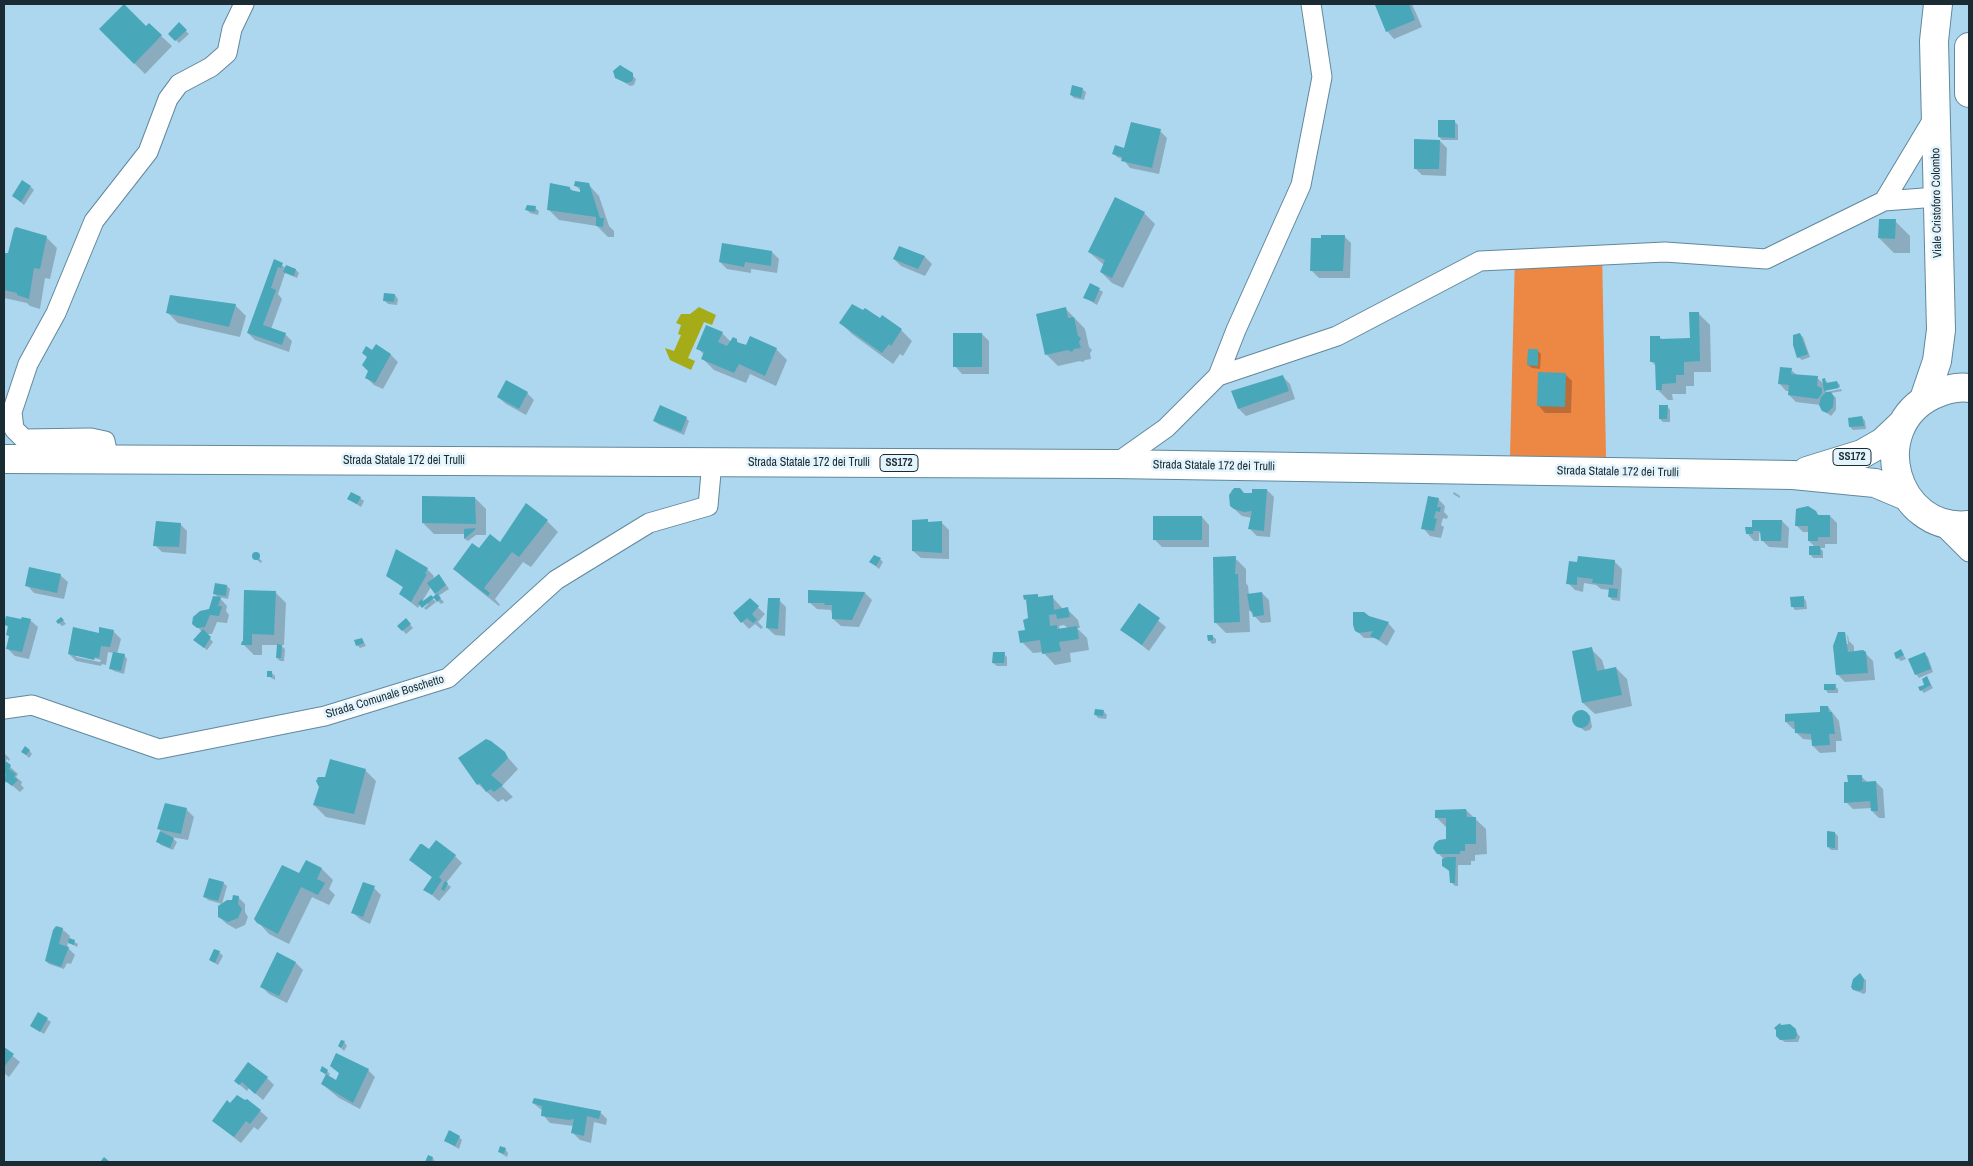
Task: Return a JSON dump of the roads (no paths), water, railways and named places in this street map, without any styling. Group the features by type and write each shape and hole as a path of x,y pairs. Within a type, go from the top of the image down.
{"main road":[{"name":"Viale Cristoforo Colombo","path":"1924,399 1937,361 1941,330 1934,41 1938,4"},
{"path":"1969,55 1969,94"},
{"path":"1924,399 1943,390 1969,388"},
{"name":"Strada Statale 172 dei Trulli","path":"1793,475 1862,454 1883,442 1924,399"},
{"path":"1902,424 1895,444 1894,462 1898,480 1906,496 1920,510 1938,520 1952,525 1969,525"},
{"name":"Strada Statale 172 dei Trulli","path":"4,459 1115,464 1793,475 1875,483 1906,496"}],"street":[{"path":"109,460 105,441 91,438 24,439 14,429 12,412 28,364 56,313 94,220 148,152 168,99 180,84 211,67 227,53 232,29 244,4"},
{"path":"1115,464 1166,428 1218,376 1236,330 1301,185 1322,77 1311,4"},
{"path":"1884,201 1935,116"},
{"path":"1218,376 1337,336 1480,261 1665,252 1766,259 1884,201 1937,196"},
{"name":"Strada Comunale Boschetto","path":"4,708 32,705 159,748 325,716 448,678 556,580 650,523 708,506 712,462"},
{"path":"1938,520 1969,552"}]}
